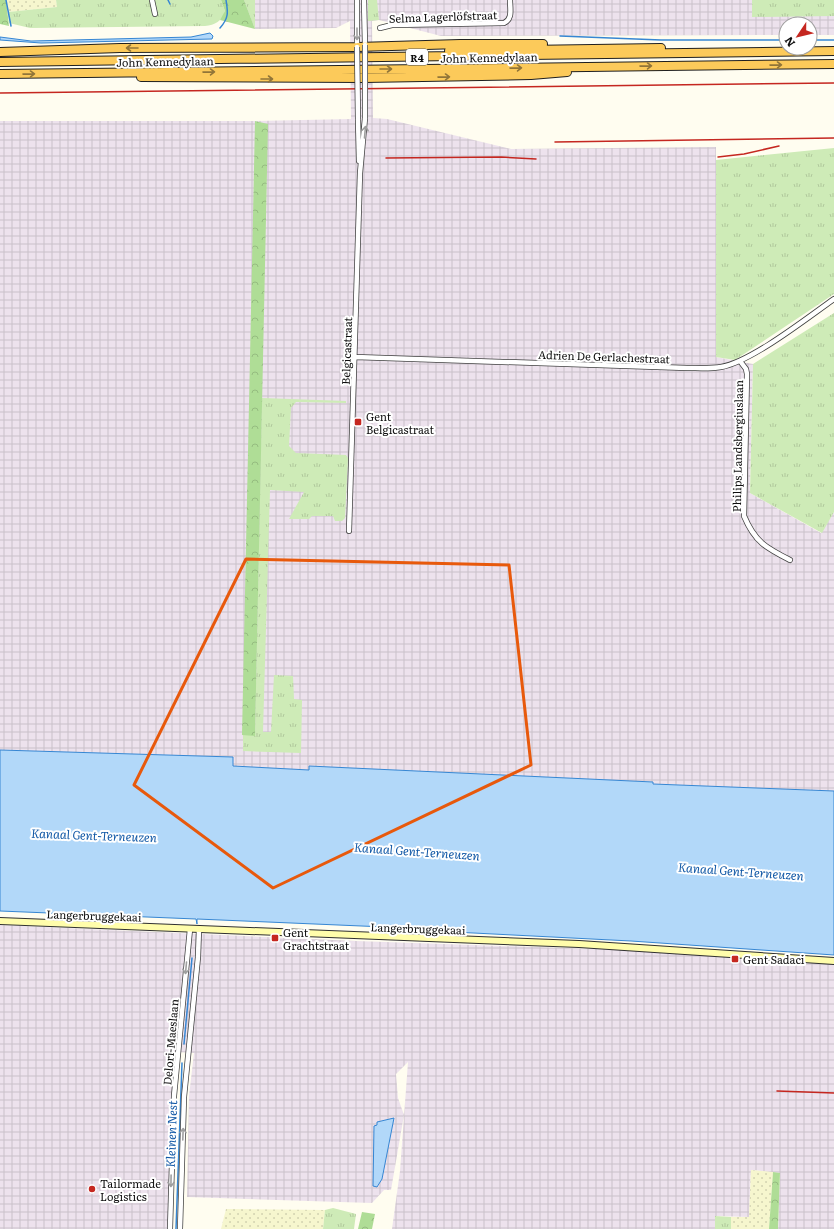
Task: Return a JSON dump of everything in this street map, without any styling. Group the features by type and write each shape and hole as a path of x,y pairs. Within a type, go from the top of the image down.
{"highway":[{"path":"0,52 120,48 524,44 676,48"},
{"path":"818,47 834,47"},
{"path":"142,55 199,48"},
{"name":"John Kennedylaan","path":"0,57 778,48"},
{"name":"John Kennedylaan","path":"0,62 834,52"},
{"name":"John Kennedylaan","path":"0,74 834,64"},
{"name":"R4","path":"361,78 531,75 625,66"},
{"path":"58,74 200,79 361,78"}],"main road":[{"name":"Langerbruggekaai","path":"0,921 579,944 834,960"}],"street":[{"path":"152,0 155,14"},
{"path":"357,0 358,46 361,78"},
{"path":"361,78 358,46 364,21 364,0"},
{"name":"Selma Lagerlöfstraat","path":"380,28 392,25 504,23 508,21 510,16 510,0"},
{"name":"Belgicastraat","path":"360,173 358,119 361,78"},
{"name":"Belgicastraat","path":"349,531 360,173 365,118 361,78"},
{"name":"Adrien De Gerlachestraat","path":"355,357 695,368 721,367 740,361 834,300"},
{"name":"Philips Landsbergiuslaan","path":"740,361 746,369 747,374 744,516 750,531 764,546 790,560"},
{"name":"Delori-Maeslaan","path":"170,1229 174,1096 190,929"},
{"name":"Delori-Maeslaan","path":"180,1229 184,1097 198,957 199,929"}],"highlighted area":[{"path":"246,559 509,565 531,765 273,888 134,785"}],"shaded area":[{"path":"244,0 834,0 834,35 818,35 818,16 778,16 778,35 441,36 379,20 372,21 373,118 387,119 511,149 716,147 716,357 753,364 750,493 821,533 834,512 834,791 653,784 653,782 309,766 309,770 232,766 232,757 0,750 0,121 255,121 351,119 350,21 336,28 255,29"},
{"path":"0,925 356,941 834,957 834,1229 778,1229 780,1173 751,1170 749,1217 715,1216 715,1229 392,1229 400,1171 408,1062 396,1074 398,1098 404,1115 391,1190 384,1190 372,1203 187,1197 189,1096 194,1053 177,1052 168,1229 0,1229"}],"green space":[{"path":"0,0 6,0 9,26 0,24"},
{"path":"6,0 56,0 57,7 8,12"},
{"path":"56,0 221,0 225,11 218,22 205,26 30,28 9,23 8,12 57,7"},
{"path":"221,0 244,0 255,29 220,20 225,11"},
{"path":"244,0 255,0 255,29"},
{"path":"368,0 377,0 379,20 368,21"},
{"path":"752,0 834,0 834,16 752,17"},
{"path":"255,121 268,124 255,736 242,735"},
{"path":"834,148 834,294 735,360 716,357 716,160"},
{"path":"834,313 834,512 822,533 750,493 753,364"},
{"path":"262,398 346,401 346,403 296,402 291,408 289,446 296,453 346,455 348,458 345,518 342,521 335,521 333,516 312,516 309,519 289,519 304,492 270,490 263,732 271,732 274,675 293,676 294,699 302,700 301,753 243,751 243,735 255,735"},
{"path":"751,1170 773,1172 769,1229 731,1229 731,1217 749,1217"},
{"path":"773,1172 780,1173 778,1229 769,1229"},
{"path":"333,1208 356,1214 354,1229 323,1229 325,1210"},
{"path":"226,1209 325,1210 323,1229 221,1229"},
{"path":"362,1212 375,1214 372,1229 358,1229"},
{"path":"715,1216 731,1217 731,1229 715,1229"}],"water":[{"path":"210,33 213,36 212,39 41,43 0,40 0,37 31,41 191,37"},
{"name":"Kanaal Gent-Terneuzen","path":"0,750 233,757 233,766 309,770 309,766 653,782 653,784 834,791 834,955 631,941 434,931 433,934 429,934 429,931 386,930 385,927 197,919 197,924 196,919 0,911"},
{"path":"394,1118 382,1179 377,1187 373,1186 374,1126 377,1125 377,1122"}],"waterway":[{"path":"6,0 11,26"},
{"path":"168,0 170,4"},
{"path":"220,28 227,15 226,0"},
{"path":"560,36 661,40 778,40"},
{"path":"818,40 834,40"},
{"name":"Kleinen Nest","path":"184,1044 192,958"},
{"name":"Kleinen Nest","path":"176,1229 182,1063"}],"railway":[{"path":"0,93 834,83"},
{"path":"555,142 834,138"},
{"path":"718,157 744,154 779,146"},
{"path":"386,158 501,157 536,159"},
{"path":"777,1091 834,1093"}],"place":[{"name":"Gent Belgicastraat","path":"358,422"},
{"name":"Gent Grachtstraat","path":"275,938"},
{"name":"Gent Sadaci","path":"735,959"},
{"name":"Tailormade Logistics","path":"92,1189"}]}
